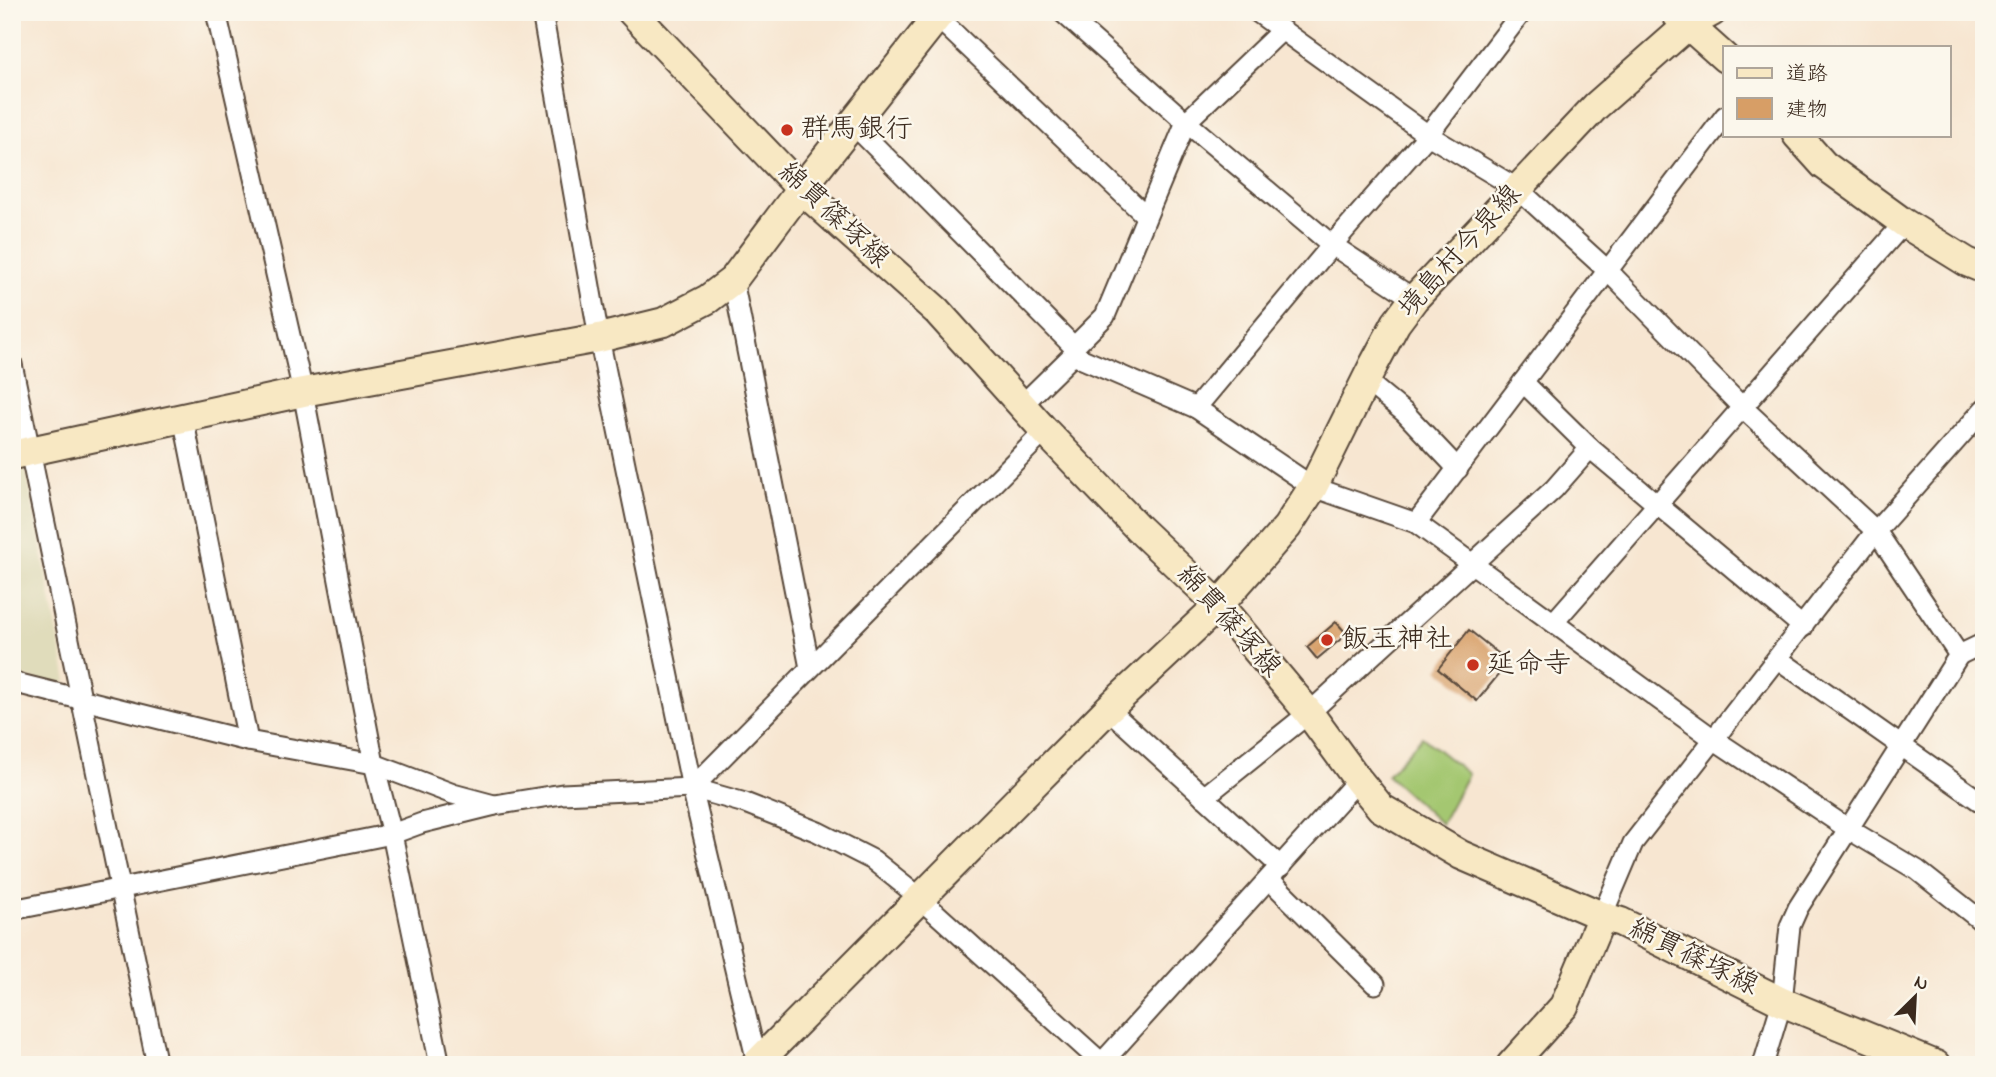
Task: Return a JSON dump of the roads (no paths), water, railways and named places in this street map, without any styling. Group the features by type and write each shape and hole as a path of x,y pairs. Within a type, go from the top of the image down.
{"main road":[{"name":"綿貫篠塚線","path":"632,12 801,189 937,311 1045,431 1138,528 1219,605 1309,713 1381,808 1461,855 1621,922 1782,1002 1936,1065"},
{"path":"20,453 183,416 599,338 664,322 708,299 733,280 938,14"},
{"path":"1691,17 1723,56"},
{"name":"境島村今泉線","path":"757,1064 1108,709 1219,605 1287,527 1313,487 1365,380 1396,323 1414,299 1595,106 1691,17"},
{"path":"1798,136 1824,165 1904,223 1984,270"},
{"path":"1511,1065 1564,1006 1602,916"}],"street":[{"path":"216,12 303,392 374,764 392,834 440,1065"},
{"path":"542,12 599,338 692,788 757,1064"},
{"path":"1062,12 1186,122 1332,245 1414,299"},
{"path":"1257,12 1428,135 1518,190 1607,270 1742,407 1876,531 1959,655"},
{"path":"1196,408 1428,135 1522,12"},
{"path":"938,14 1146,216"},
{"path":"1022,405 1105,316 1186,122 1280,31"},
{"path":"1416,523 1723,119"},
{"path":"856,127 1073,351 1196,408 1313,487 1416,523 1715,740 1850,830 1917,870 1984,923"},
{"path":"1554,622 1904,223"},
{"path":"733,280 810,668"},
{"path":"12,364 20,453 81,699 157,1065"},
{"path":"1365,380 1405,413 1458,468"},
{"path":"1523,382 1590,447 1803,627"},
{"path":"1602,916 1633,843 1876,531 1984,409"},
{"path":"183,416 248,741"},
{"path":"692,788 1045,431"},
{"path":"1204,797 1309,713 1554,489 1590,447"},
{"path":"1763,1065 1782,1002 1790,926 1798,908 1959,655 1984,643"},
{"path":"1778,659 1984,804"},
{"path":"12,682 248,741 374,764 453,794 495,806"},
{"path":"1108,709 1204,797 1375,984"},
{"path":"12,910 392,834 422,823 495,806 562,794 692,788 745,803 818,832 873,860 1101,1064 1358,780"}],"place":[{"name":"群馬銀行","path":"787,130"},
{"name":"飯玉神社","path":"1327,640"},
{"name":"延命寺","path":"1473,665"}]}
